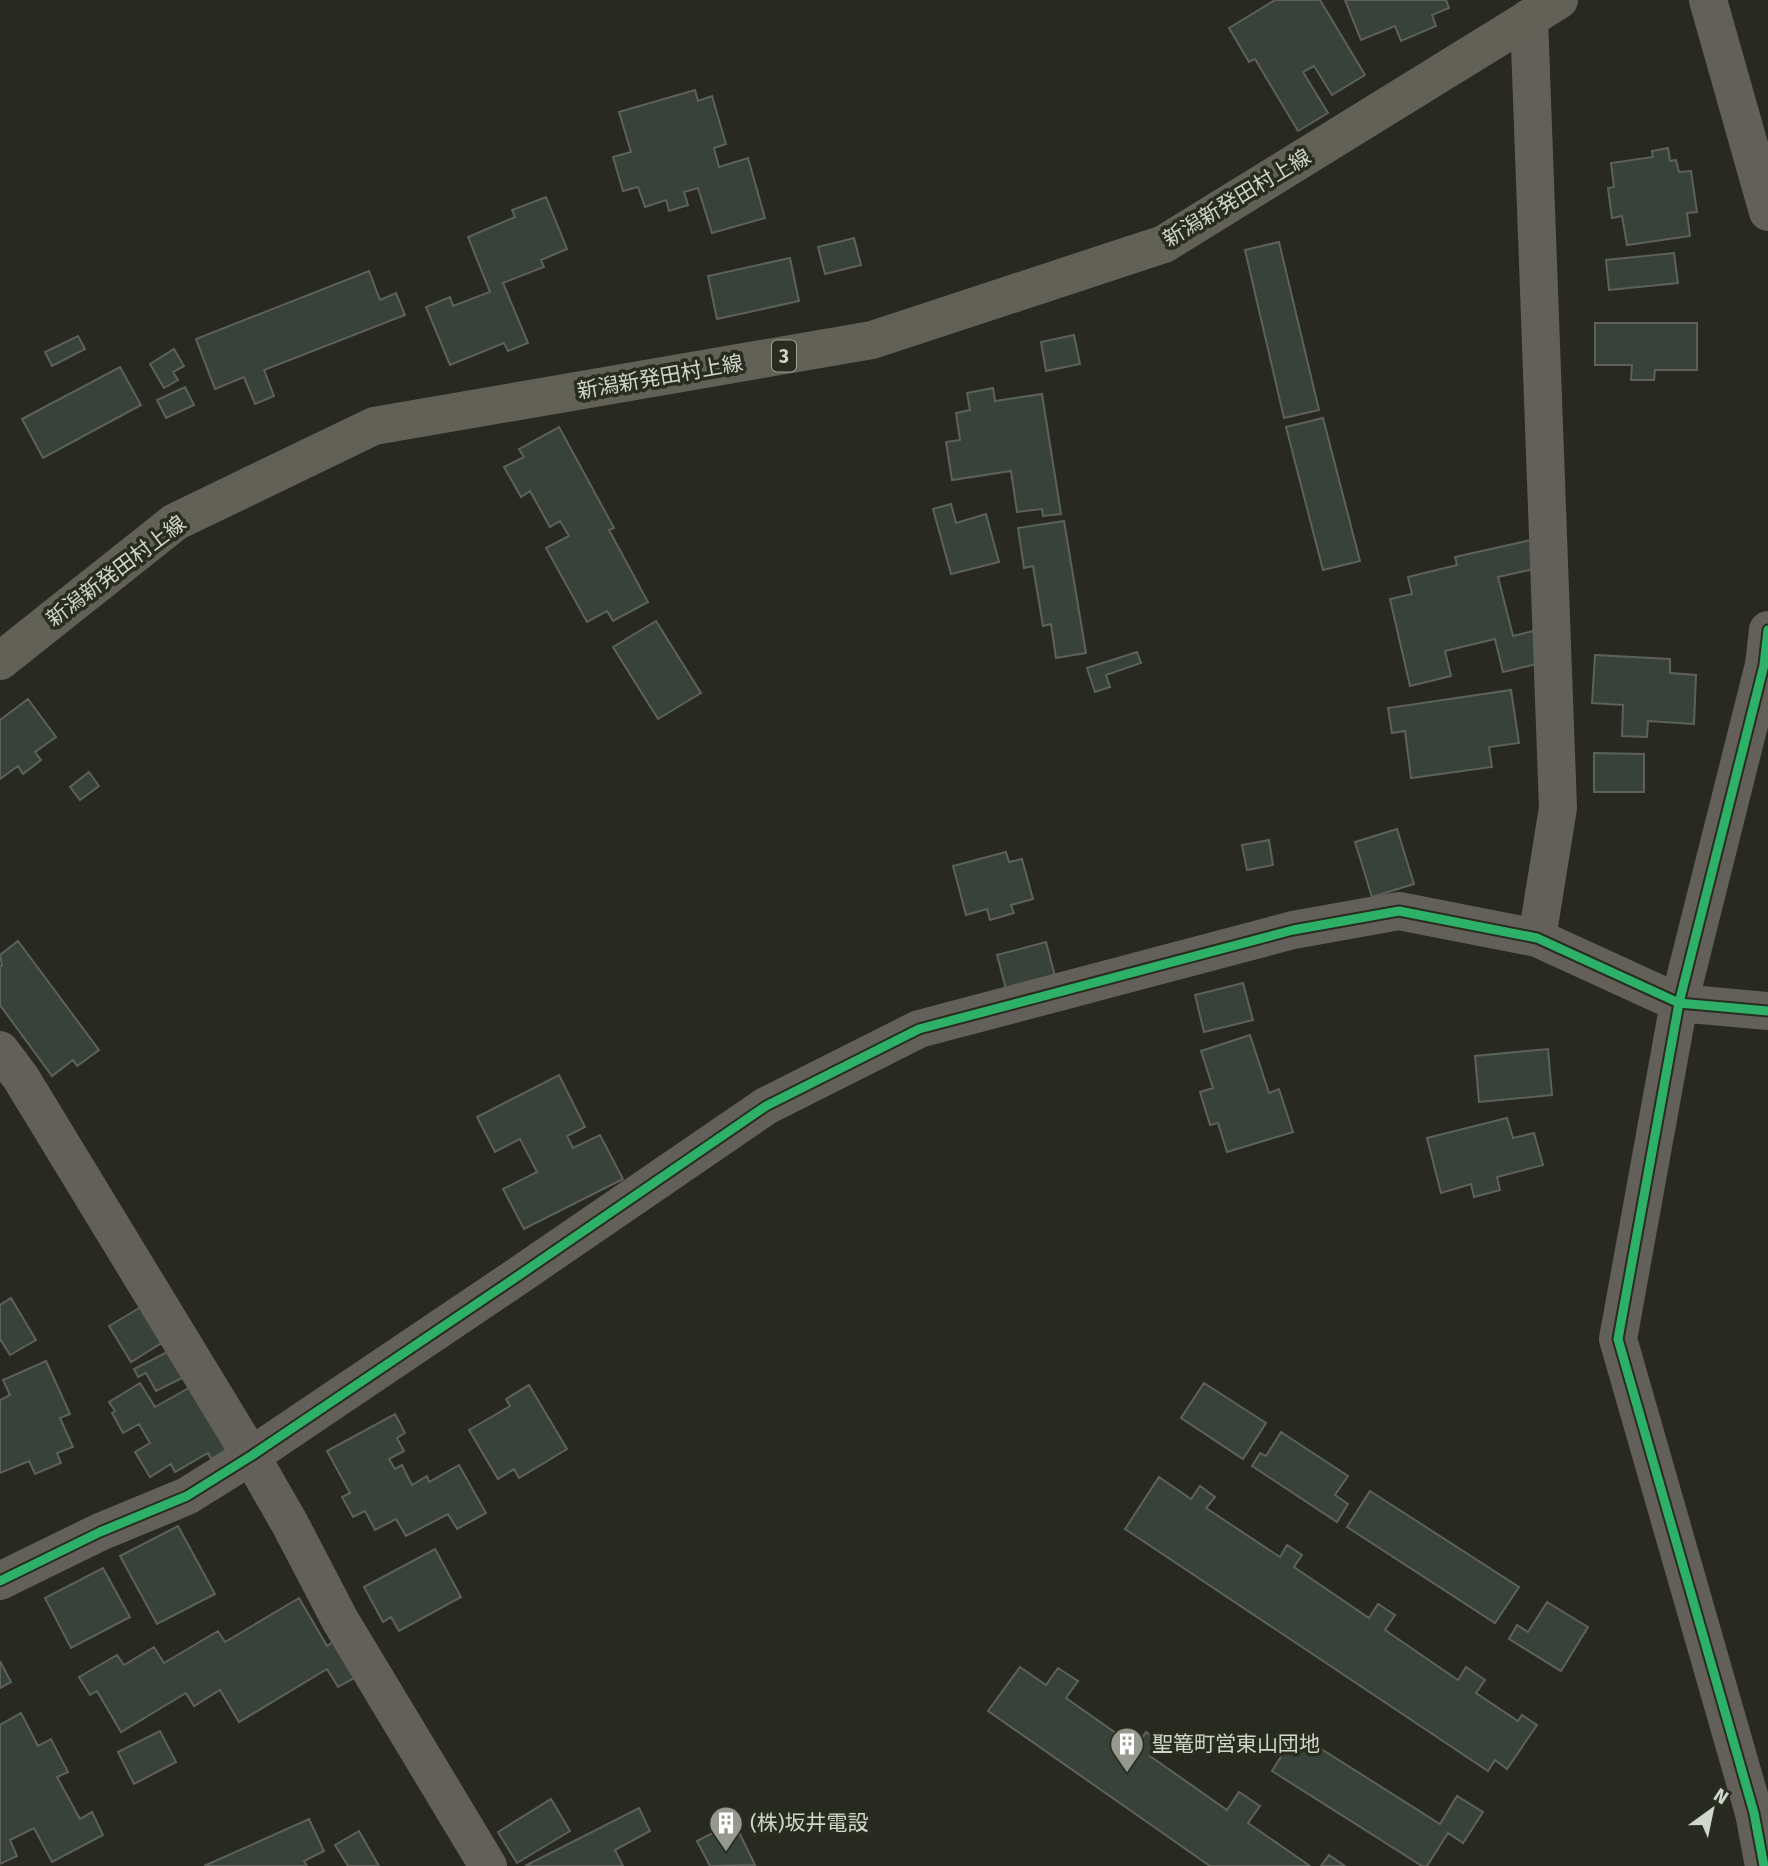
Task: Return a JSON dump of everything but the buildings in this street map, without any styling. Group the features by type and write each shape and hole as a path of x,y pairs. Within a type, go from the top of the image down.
{"main road":[{"name":"新潟新発田村上線","path":"0,660 175,522 374,426 872,340 1164,244 1544,9"}],"street":[{"path":"1708,0 1768,212"},
{"path":"1537,939 1558,808 1544,9"},
{"path":"1764,1866 1754,1812 1618,1339 1679,1003 1764,665 1768,630"},
{"path":"0,1581 100,1532 187,1496 251,1456 766,1106 919,1029 1293,930 1399,911 1537,939 1679,1003 1768,1011"},
{"path":"0,1050 21,1078 251,1456 341,1620 488,1866"}],"cycle path":[{"path":"1764,1866 1754,1813 1618,1339 1679,1003 1764,665 1768,630"},
{"path":"0,1581 100,1532 187,1496 251,1456 766,1106 919,1029 1293,930 1399,911 1537,938 1679,1003 1768,1011"}],"place":[{"name":"聖篭町営東山団地","path":"1127,1774"},
{"name":"(株)坂井電設","path":"726,1853"}]}
